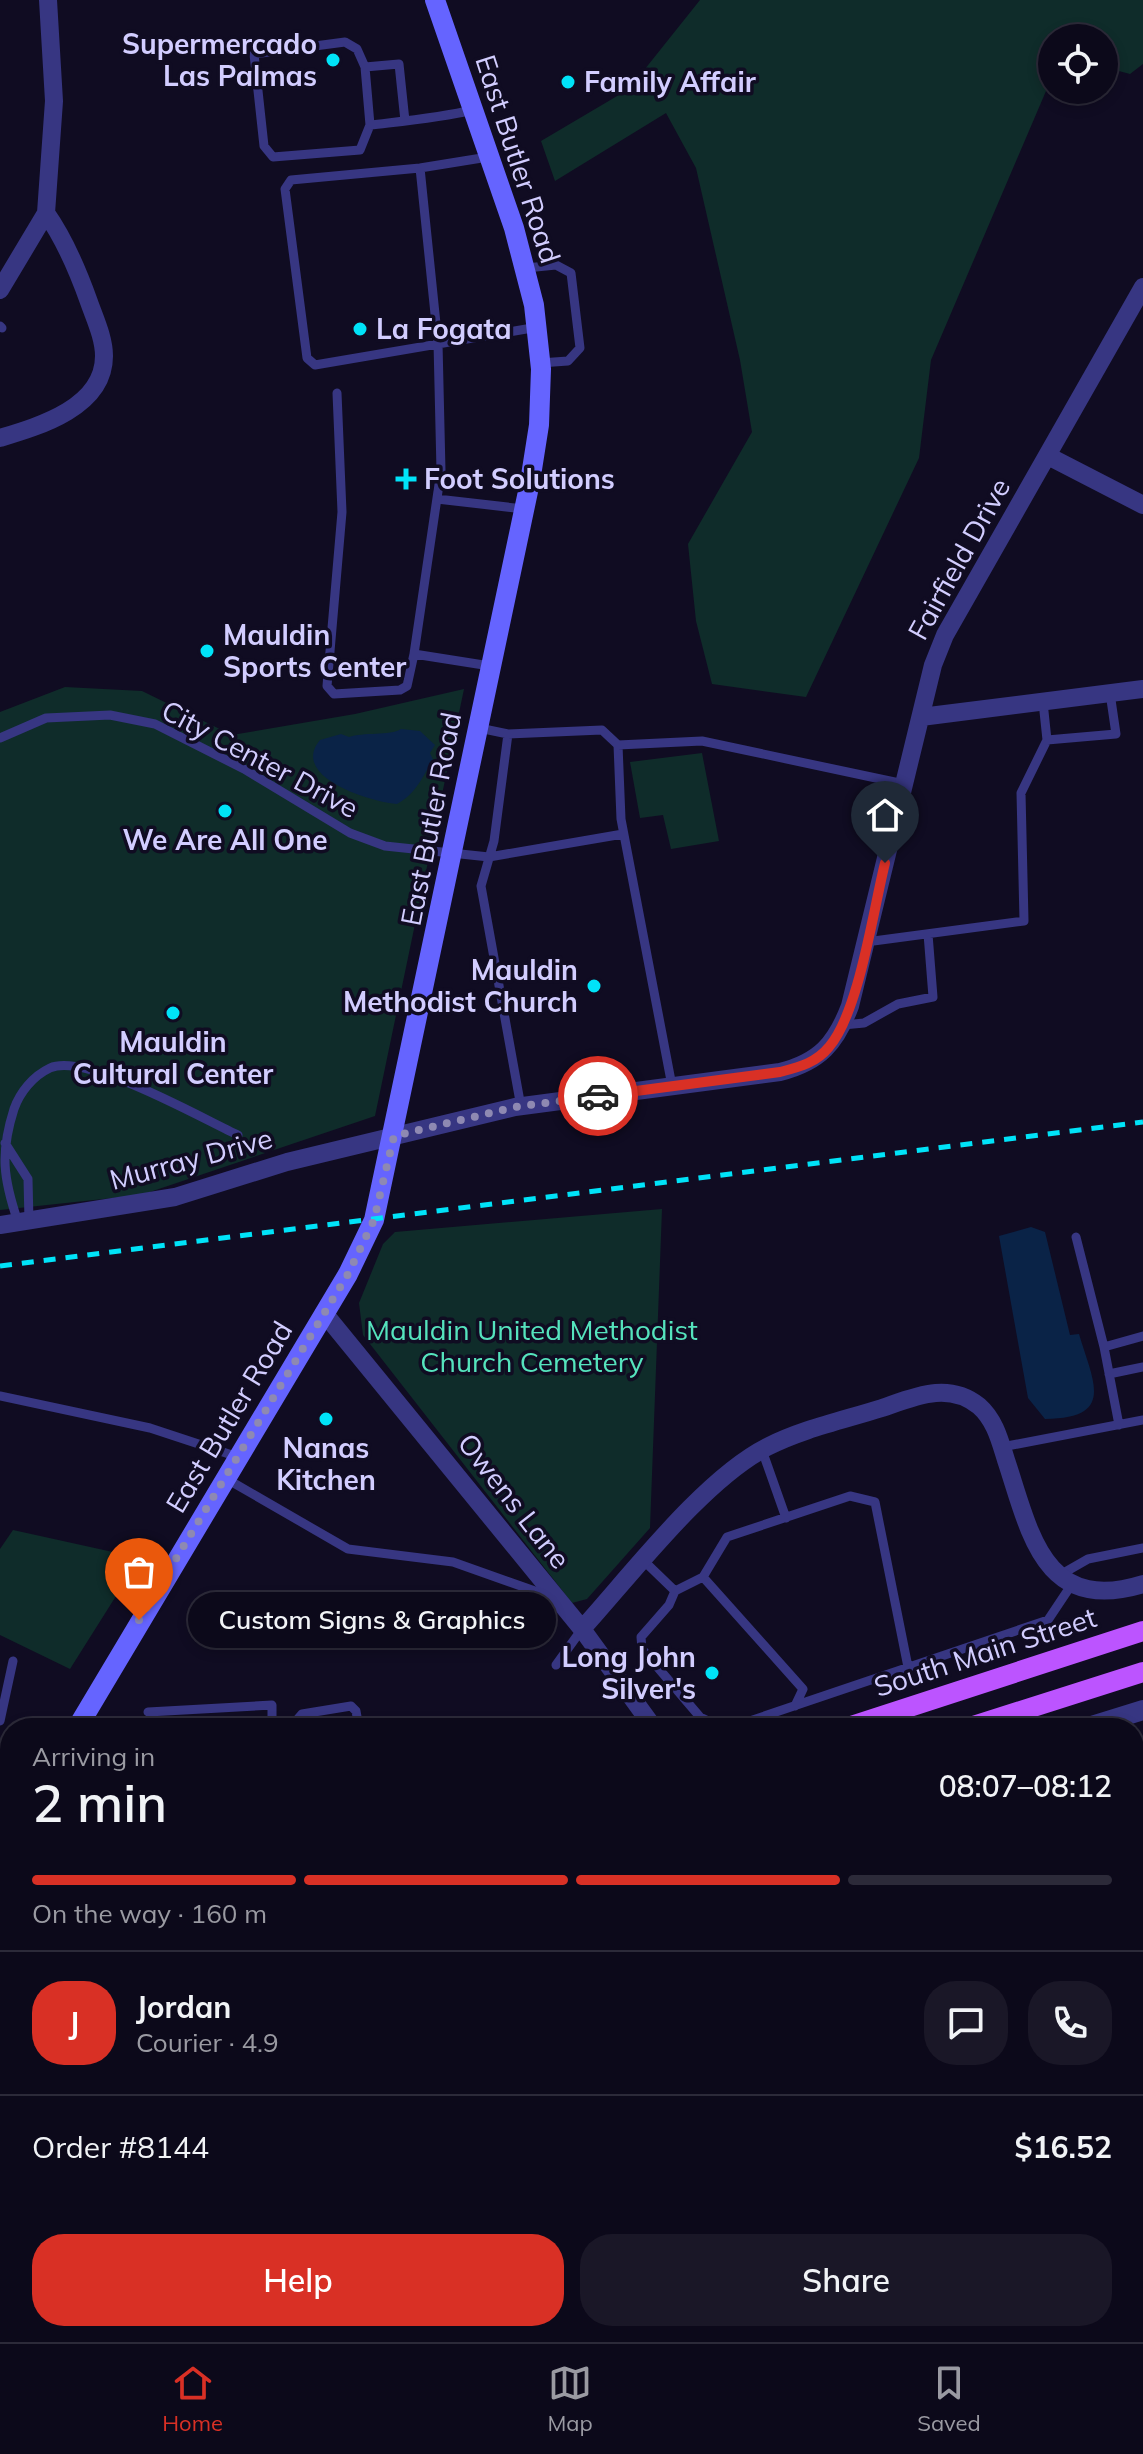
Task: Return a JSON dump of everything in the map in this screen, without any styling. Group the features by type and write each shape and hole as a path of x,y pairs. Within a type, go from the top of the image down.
{"main road":[{"name":"East Butler Road","path":"83,1718 348,1274 374,1220 524,509 539,425 538,327 526,268 435,0"},
{"name":"South Main Street","path":"876,1718 1143,1631"},
{"path":"998,1718 1143,1672"}],"street":[{"path":"0,290 46,213 54,101 48,0"},
{"path":"0,438 75,407 93,390 103,367 103,344 82,282 59,231 46,213"},
{"name":"Fairfield Drive","path":"394,1136 521,1107 803,1066 828,1048 843,1025 933,665 945,635 1143,287"},
{"path":"1048,456 1143,505"},
{"path":"921,717 1143,689"},
{"name":"Murray Drive","path":"16,1223 175,1197 287,1162 394,1136"},
{"name":"Owens Lane","path":"324,1313 427,1435 553,1598 582,1629 647,1718"},
{"path":"582,1629 707,1493 762,1450 933,1392 964,1397 991,1420 1035,1547 1065,1580 1110,1591 1143,1584"},
{"path":"1117,1718 1143,1710"}],"lane":[{"path":"345,42 357,49 365,67 370,125 360,150 273,157 264,146 254,54 345,42"},
{"path":"365,67 399,64 405,121"},
{"path":"370,125 473,110"},
{"path":"489,157 420,168 291,180 285,189 307,358 315,365 538,327"},
{"path":"337,393 342,512 327,686 334,694 400,690 407,686 414,654 441,471 438,343 420,168"},
{"path":"526,268 556,265 571,273 580,348 568,361 540,363"},
{"path":"437,499 524,509"},
{"path":"414,654 490,666"},
{"path":"1047,740 1116,734 1110,693"},
{"path":"866,942 1024,921 1021,793 1047,740 1043,702"},
{"name":"City Center Drive","path":"0,738 46,718 110,715 155,724 244,769 350,833 385,846 489,857 623,834"},
{"path":"478,728 508,734 602,730 618,745 623,834 672,1086"},
{"path":"508,734 494,841 481,886 521,1107"},
{"path":"618,745 702,741 904,784"},
{"path":"843,1025 864,1023 898,1004 933,997 928,934"},
{"path":"16,1223 4,1184 4,1140 24,1088 51,1068 78,1065 120,1079 238,1135"},
{"path":"4,1140 28,1179 16,1223"},
{"path":"1076,1237 1104,1347 1119,1425"},
{"path":"1104,1347 1143,1336"},
{"path":"1109,1374 1143,1367"},
{"path":"0,1396 150,1428 238,1457"},
{"path":"1002,1447 1143,1420"},
{"path":"762,1450 786,1518"},
{"path":"225,1478 348,1549 453,1562 553,1598"},
{"path":"702,1718 642,1649 641,1637 669,1605 675,1591 703,1577 727,1537 850,1496 875,1502 908,1667"},
{"path":"759,1718 1048,1620 1065,1580 1088,1559 1143,1548"},
{"path":"644,1561 675,1591"},
{"path":"703,1577 803,1689 795,1706"},
{"path":"556,1665 582,1629"},
{"path":"1,1718 13,1661"},
{"path":"148,1712 272,1705 272,1718"},
{"path":"299,1718 302,1714 351,1706 357,1718"}],"green space":[{"path":"700,0 1143,0 1143,64 1130,74 1118,71 1118,24 1038,24 1038,104 1040,104 931,360 919,458 806,697 712,684 696,621 688,544 752,432 740,360 696,168 666,113 555,181 541,141 629,89"},
{"path":"65,687 142,691 232,735 355,714 464,689 375,1116 141,1195 0,1210 0,712"},
{"path":"702,753 719,841 671,849 663,815 640,818 630,762"},
{"name":"Mauldin United Methodist Church Cemetery","path":"662,1209 650,1528 587,1599 572,1603 363,1335 359,1303 383,1244 395,1232"},
{"path":"13,1530 140,1558 70,1669 0,1635 0,1549"}],"water":[{"path":"401,729 420,731 435,745 430,753 434,762 411,793 397,804 353,793 324,776 315,765 313,753 320,740 341,734 349,737"},
{"path":"1031,1227 1045,1232 1070,1335 1079,1334 1093,1382 1091,1404 1082,1412 1067,1417 1045,1419 1028,1398 999,1236"}],"railway":[{"path":"0,1266 1143,1122"}],"way so far":[{"path":"139,1620 348,1274 374,1220 394,1136 515,1107 598,1096"}],"place":[{"name":"Supermercado Las Palmas","path":"333,60"},
{"name":"Family Affair","path":"568,82"},
{"name":"La Fogata","path":"360,329"},
{"name":"Foot Solutions","path":"406,479"},
{"name":"Mauldin Sports Center","path":"207,651"},
{"name":"We Are All One","path":"225,811"},
{"name":"Mauldin Methodist Church","path":"594,986"},
{"name":"Mauldin Cultural Center","path":"173,1013"},
{"name":"Nanas Kitchen","path":"326,1419"},
{"name":"Custom Signs & Graphics","path":"139,1620"},
{"name":"Long John Silver's","path":"712,1673"}],"route":[{"path":"598,1096 780,1072 811,1063 820,1056 837,1037 850,1006 885,863"}]}
